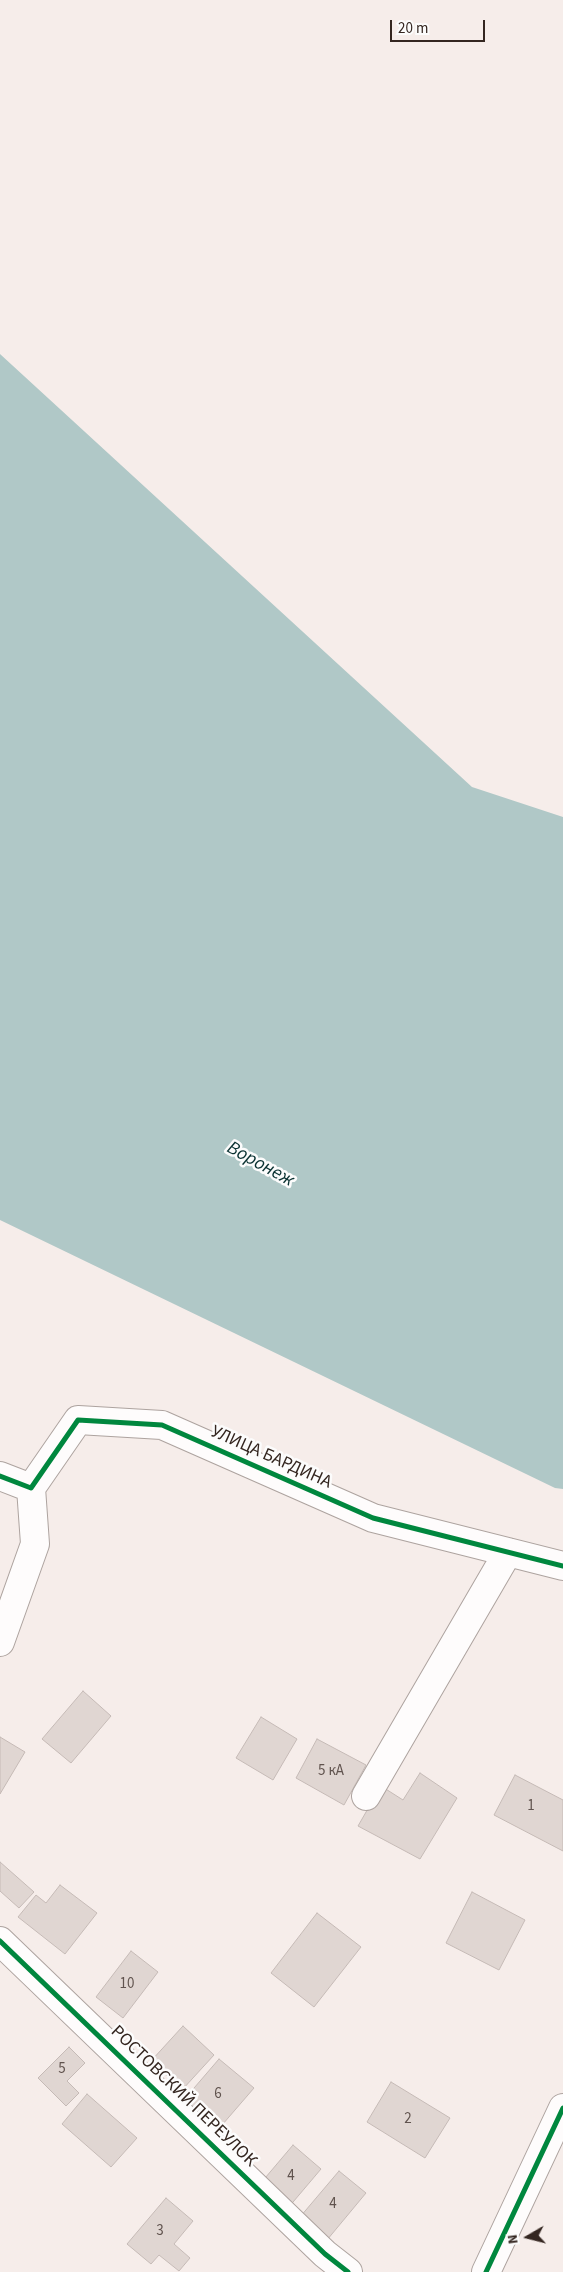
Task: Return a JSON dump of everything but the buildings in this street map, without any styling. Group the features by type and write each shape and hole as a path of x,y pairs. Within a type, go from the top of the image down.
{"street":[{"name":"УЛИЦА БАРДИНА","path":"31,1488 78,1420 162,1425 373,1518 563,1566"},
{"path":"0,1476 31,1488 36,1544 0,1642"},
{"path":"366,1796 508,1552"},
{"name":"РОСТОВСКИЙ ПЕРЕУЛОК","path":"0,1941 318,2247 348,2272"},
{"path":"486,2272 563,2108"}],"water":[{"name":"Воронеж","path":"0,354 472,787 563,817 563,1489 555,1488 0,1220"}],"cycle path":[{"path":"0,1476 31,1488 78,1420 162,1425 373,1518 563,1566"},
{"path":"0,1941 325,2254 348,2272"},
{"path":"486,2272 563,2108"}]}
